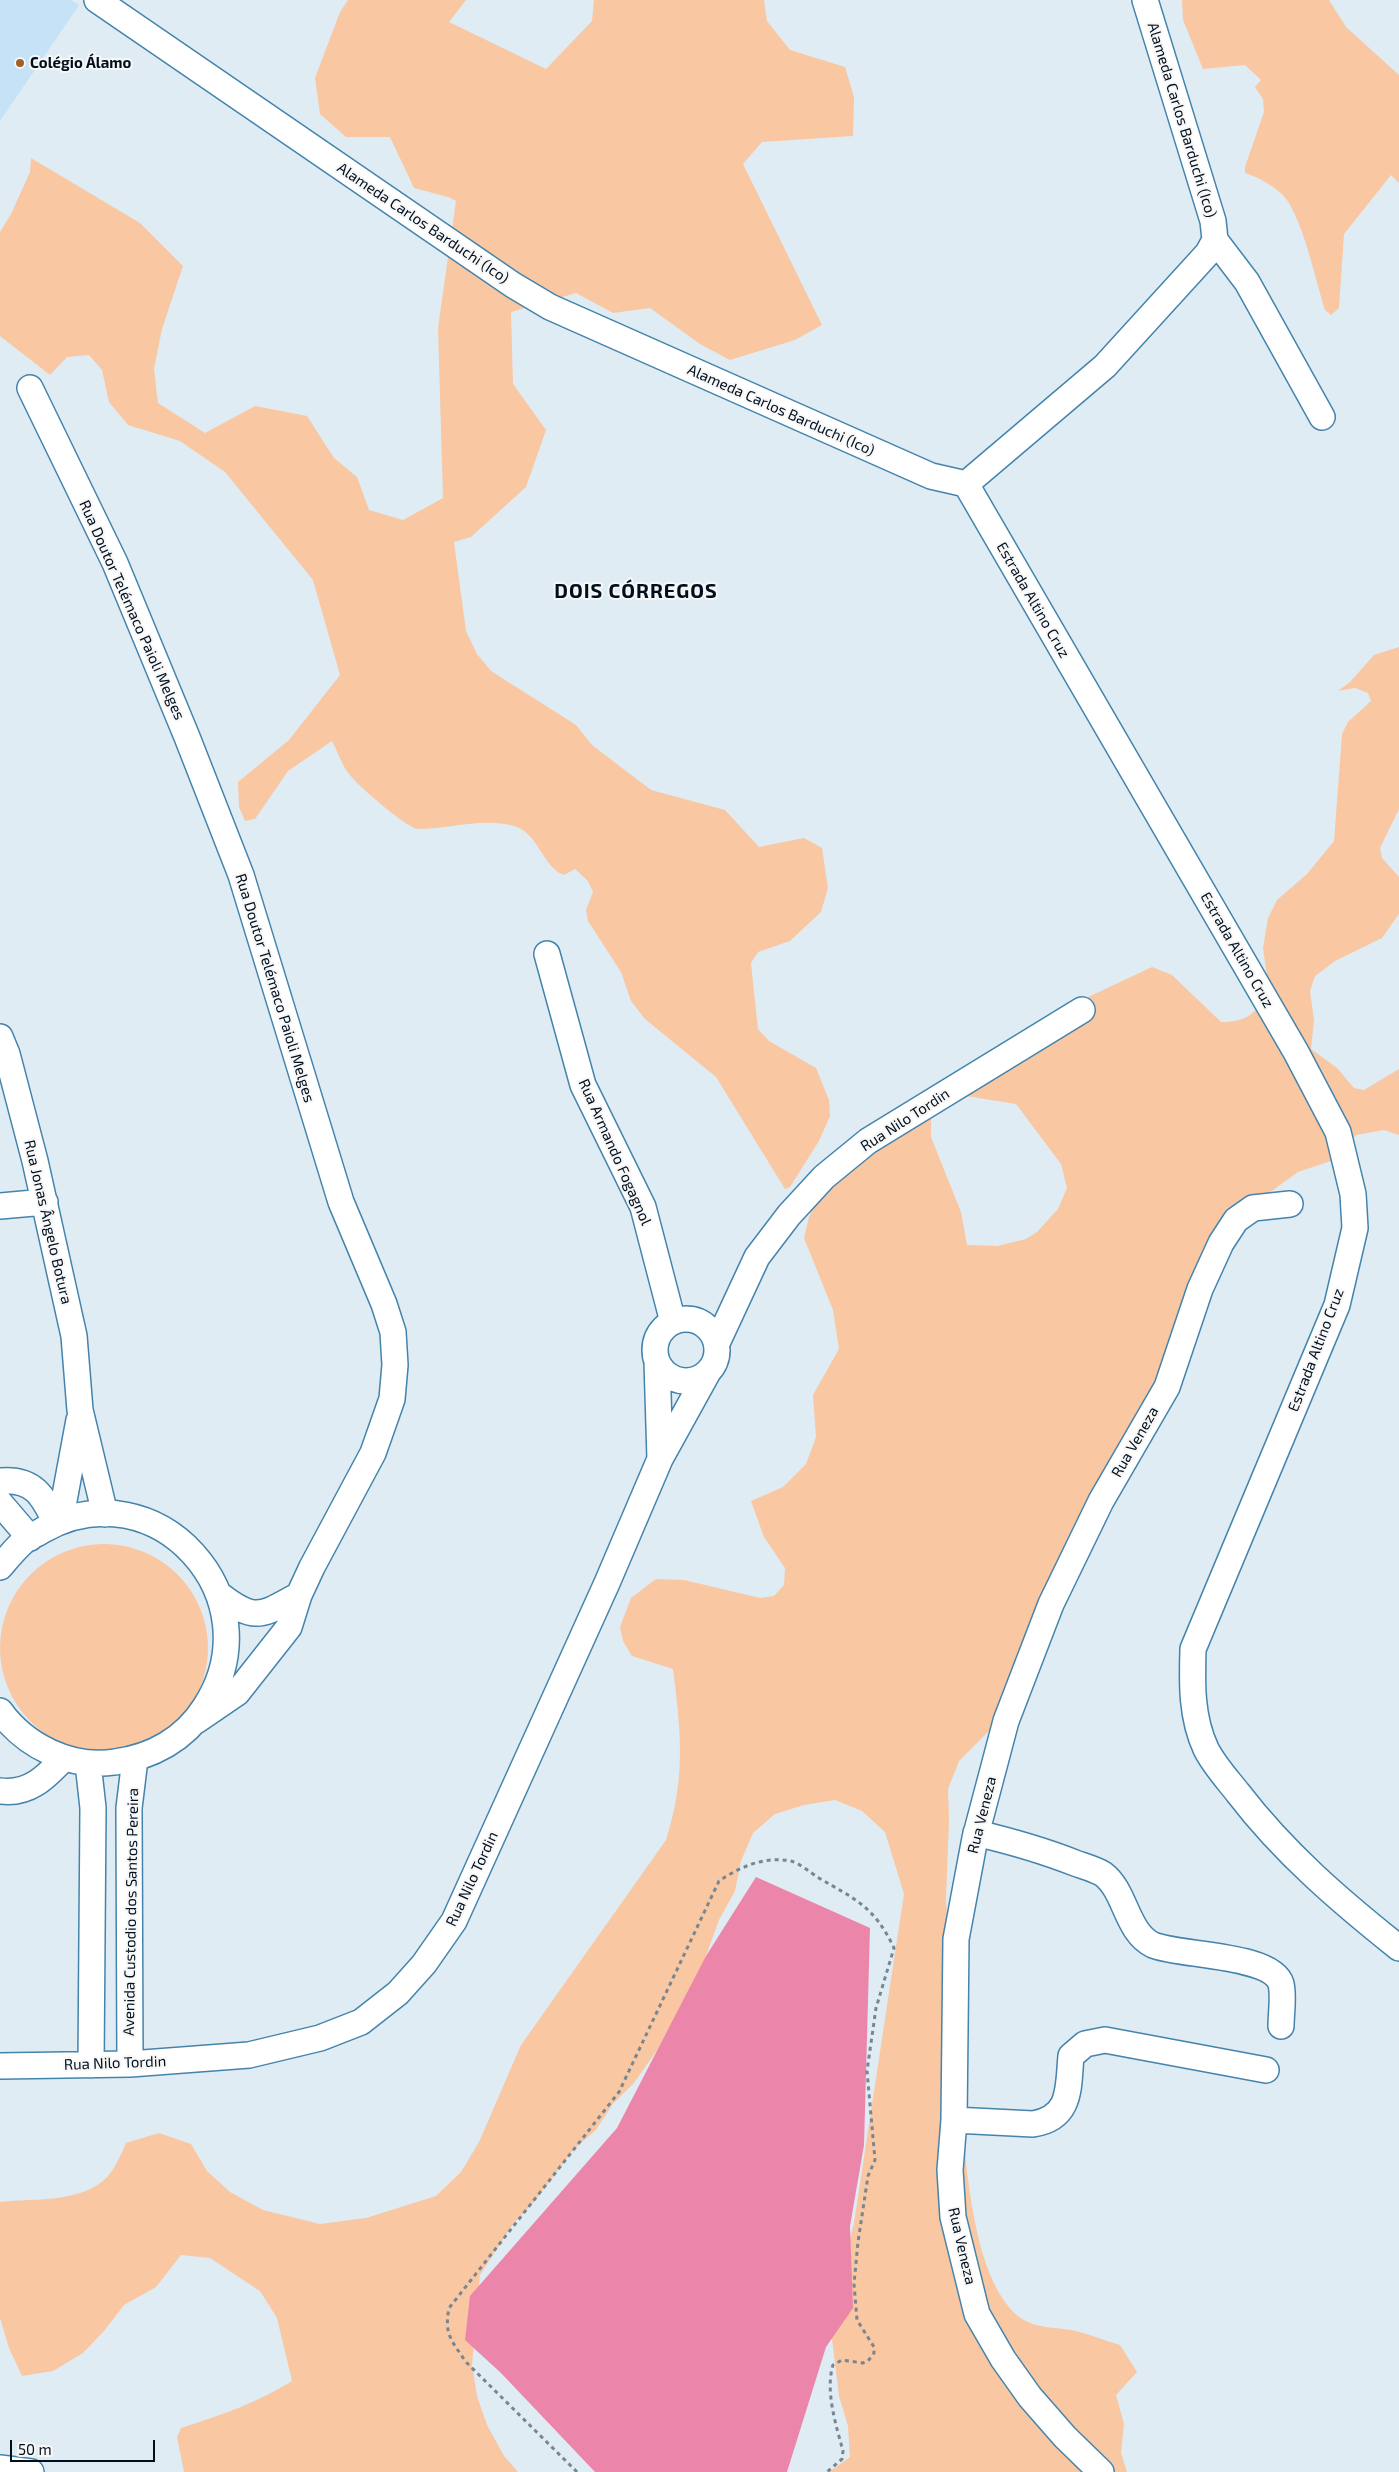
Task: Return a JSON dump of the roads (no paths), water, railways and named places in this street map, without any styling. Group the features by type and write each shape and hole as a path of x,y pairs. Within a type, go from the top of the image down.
{"street":[{"name":"Alameda Carlos Barduchi (Ico)","path":"97,0 513,285 550,307 931,476 966,484 1104,366 1208,253 1215,240 1213,221 1145,0"},
{"path":"1215,240 1247,282 1322,417"},
{"name":"Rua Doutor Telémaco Paioli Melges","path":"30,388 115,563 187,737 241,875 341,1202 384,1304 393,1332 395,1365 392,1399 373,1453 299,1595 289,1627 236,1693 196,1721"},
{"name":"Estrada Altino Cruz","path":"966,484 1296,1052 1338,1132 1353,1194 1355,1228 1337,1305 1193,1649 1192,1704 1206,1750 1254,1814 1296,1859 1337,1898 1399,1948"},
{"name":"Rua Armando Fogagnol","path":"547,954 583,1085 643,1207 673,1322"},
{"name":"Rua Nilo Tordin","path":"717,1344 757,1258 789,1214 824,1178 868,1141 1082,1010"},
{"name":"Rua Jonas Ângelo Botura","path":"0,1037 7,1054 45,1202 74,1336 80,1410 105,1514"},
{"path":"0,1206 45,1202"},
{"name":"Rua Veneza","path":"1102,2472 1065,2437 1030,2396 1003,2359 977,2314 952,2218 950,2170 954,2120 956,1939 976,1833 1006,1721 1051,1604 1101,1501 1167,1387 1200,1289 1221,1243 1236,1220 1253,1208 1290,1204"},
{"path":"688,1318 698,1320 714,1334 717,1344 718,1354 708,1372 695,1379 680,1380 670,1376 657,1361 656,1340 661,1331 673,1322 688,1318"},
{"name":"Rua Nilo Tordin","path":"657,1361 660,1459"},
{"name":"Rua Nilo Tordin","path":"0,2066 130,2064 249,2055 320,2038 360,2022 398,1993 424,1964 454,1921 660,1459 708,1372"},
{"name":"Rua Jonas Ângelo Botura","path":"58,1522 80,1410"},
{"path":"0,1481 17,1481 28,1485 42,1495 58,1522"},
{"path":"0,1503 30,1538"},
{"path":"0,1567 24,1541 58,1522 79,1516 105,1514 138,1519 160,1528 186,1545 206,1568 220,1596 227,1625 226,1656 216,1691 196,1721 168,1745 135,1759 112,1763 88,1763 64,1758 43,1749 24,1736 0,1711"},
{"path":"220,1596 238,1609 252,1614 264,1613 299,1595"},
{"path":"0,1791 18,1791 30,1787 41,1781 64,1758"},
{"name":"Avenida Custodio dos Santos Pereira","path":"130,2064 129,1808 135,1759"},
{"path":"88,1763 94,1808 91,2065"},
{"path":"976,1833 1043,1850 1104,1875 1116,1892 1138,1932 1152,1944 1173,1950 1207,1954 1270,1970 1281,1983 1281,2026"},
{"path":"954,2120 1043,2123 1058,2115 1067,2098 1071,2056 1085,2044 1105,2040 1266,2070"},
{"path":"0,2468 31,2472"}],"place":[{"name":"Colégio Álamo","path":"20,63"}],"district":[{"name":"DOIS CÓRREGOS","path":"636,591"}]}
